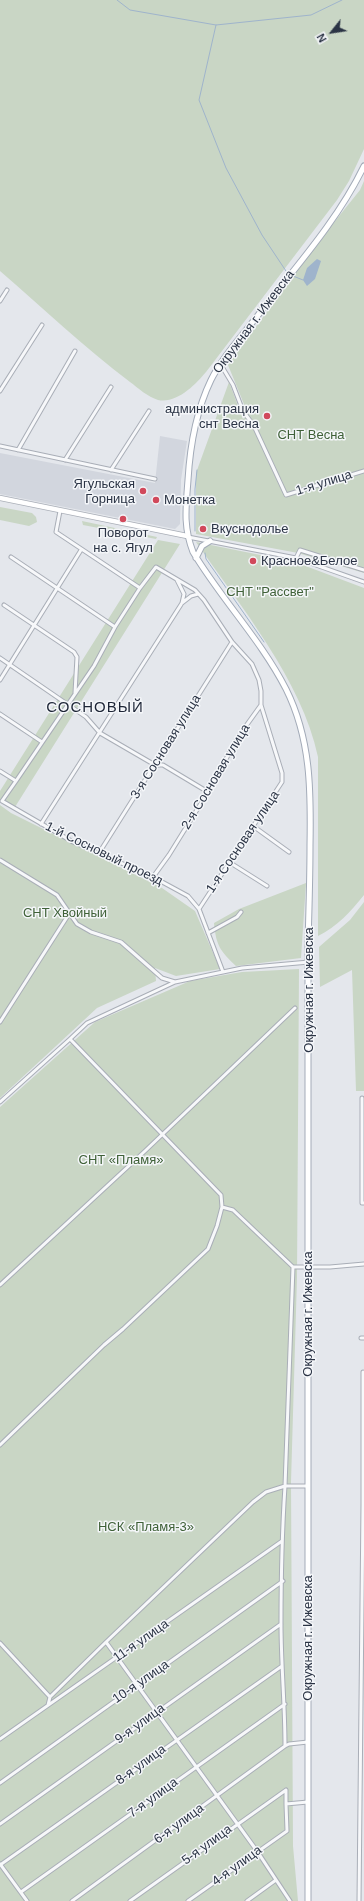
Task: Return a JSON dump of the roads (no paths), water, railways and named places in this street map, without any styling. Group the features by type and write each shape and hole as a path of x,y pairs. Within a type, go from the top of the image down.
{"main road":[{"name":"Окружная г. Ижевска","path":"308,1901 308,1267 311,790 308,760 302,728 296,710 285,688 196,558 187,536 185,520 189,458 196,419 211,380 237,341 318,237 353,188 364,166"},
{"path":"196,558 202,546 210,541"}],"street":[{"path":"0,301 7,290"},
{"path":"0,391 42,325"},
{"path":"18,450 75,352"},
{"name":"1-я улица","path":"221,365 233,385 244,411 254,426 286,495 364,471"},
{"path":"65,460 111,387"},
{"path":"111,470 149,411"},
{"path":"0,446 155,479"},
{"path":"0,498 296,558 364,582"},
{"path":"60,511 56,532 140,588"},
{"path":"0,680 81,550"},
{"path":"296,558 300,550 364,570"},
{"path":"12,556 115,627"},
{"path":"0,771 16,781 94,666 115,627 140,588 156,567 198,594 214,613 232,642 246,655 256,672 261,686 261,704"},
{"path":"41,824 182,603 184,594 176,579"},
{"path":"182,603 191,596 198,594"},
{"path":"4,605 75,654 77,657 75,694"},
{"name":"3-я Сосновая улица","path":"99,853 232,642"},
{"path":"0,658 86,718 100,733 155,766 163,765 208,792"},
{"name":"2-я Сосновая улица","path":"153,877 169,855 208,792 238,737 261,704"},
{"name":"1-я Сосновая улица","path":"199,909 280,786 283,777 261,704"},
{"path":"0,714 42,742"},
{"name":"1-й Сосновый проезд","path":"16,781 2,801 73,842 153,877 188,896 199,909"},
{"path":"253,826 289,852"},
{"path":"0,860 57,895 77,924 91,932 121,942 162,978 174,982"},
{"path":"229,862 267,886"},
{"path":"199,909 223,972"},
{"path":"208,933 237,917 241,912"},
{"path":"0,1022 69,914"},
{"path":"0,1102 87,1023 174,982 242,968 309,962"},
{"path":"0,1284 163,1134 295,1008"},
{"path":"0,1445 104,1345 208,1249 218,1226 222,1207 221,1195 70,1039"},
{"path":"362,1098 363,1203"},
{"path":"222,1207 233,1210 293,1267 364,1264"},
{"path":"293,1267 282,1541 282,1666 285,1704 285,1746 289,1744 308,1742"},
{"path":"359,1901 362,1733 363,1372"},
{"path":"48,1705 50,1698 106,1642 253,1502 266,1492 275,1488 285,1486 308,1486"},
{"name":"11-я улица","path":"0,1739 282,1541"},
{"name":"10-я улица","path":"0,1783 283,1581"},
{"name":"9-я улица","path":"0,1824 281,1624"},
{"path":"106,1642 257,1851 290,1901"},
{"path":"0,1643 50,1698"},
{"name":"8-я улица","path":"0,1865 282,1666"},
{"name":"7-я улица","path":"21,1892 285,1704"},
{"name":"6-я улица","path":"72,1901 217,1797 285,1746"},
{"name":"5-я улица","path":"130,1901 286,1790 286,1804"},
{"path":"286,1804 308,1802"},
{"name":"4-я улица","path":"188,1901 287,1831 286,1804"},
{"path":"0,1865 27,1901"},
{"path":"247,1901 276,1880"}],"water":[{"path":"317,259 321,261 315,279 307,286 303,280 307,268"}],"waterway":[{"path":"117,0 130,10 216,25 311,15 342,0"},
{"path":"216,25 199,100 226,168 262,235 286,271"},
{"path":"293,276 303,280"},
{"path":"195,531 195,489 197,470"},
{"path":"205,553 206,559 264,642"}],"place":[{"name":"администрация снт Весна","path":"267,416"},
{"name":"Ягульская Горница","path":"143,491"},
{"name":"Монетка","path":"156,500"},
{"name":"Поворот на с. Ягул","path":"123,519"},
{"name":"Вкуснодолье","path":"203,529"},
{"name":"Красное&Белое","path":"253,561"}],"district":[{"name":"СОСНОВЫЙ","path":"95,708"}],"park label":[{"name":"СНТ Весна","path":"311,435"},
{"name":"СНТ \"Рассвет\"","path":"270,592"},
{"name":"СНТ Хвойный","path":"65,913"},
{"name":"СНТ «Пламя»","path":"121,1160"},
{"name":"НСК «Пламя-3»","path":"146,1527"}]}
